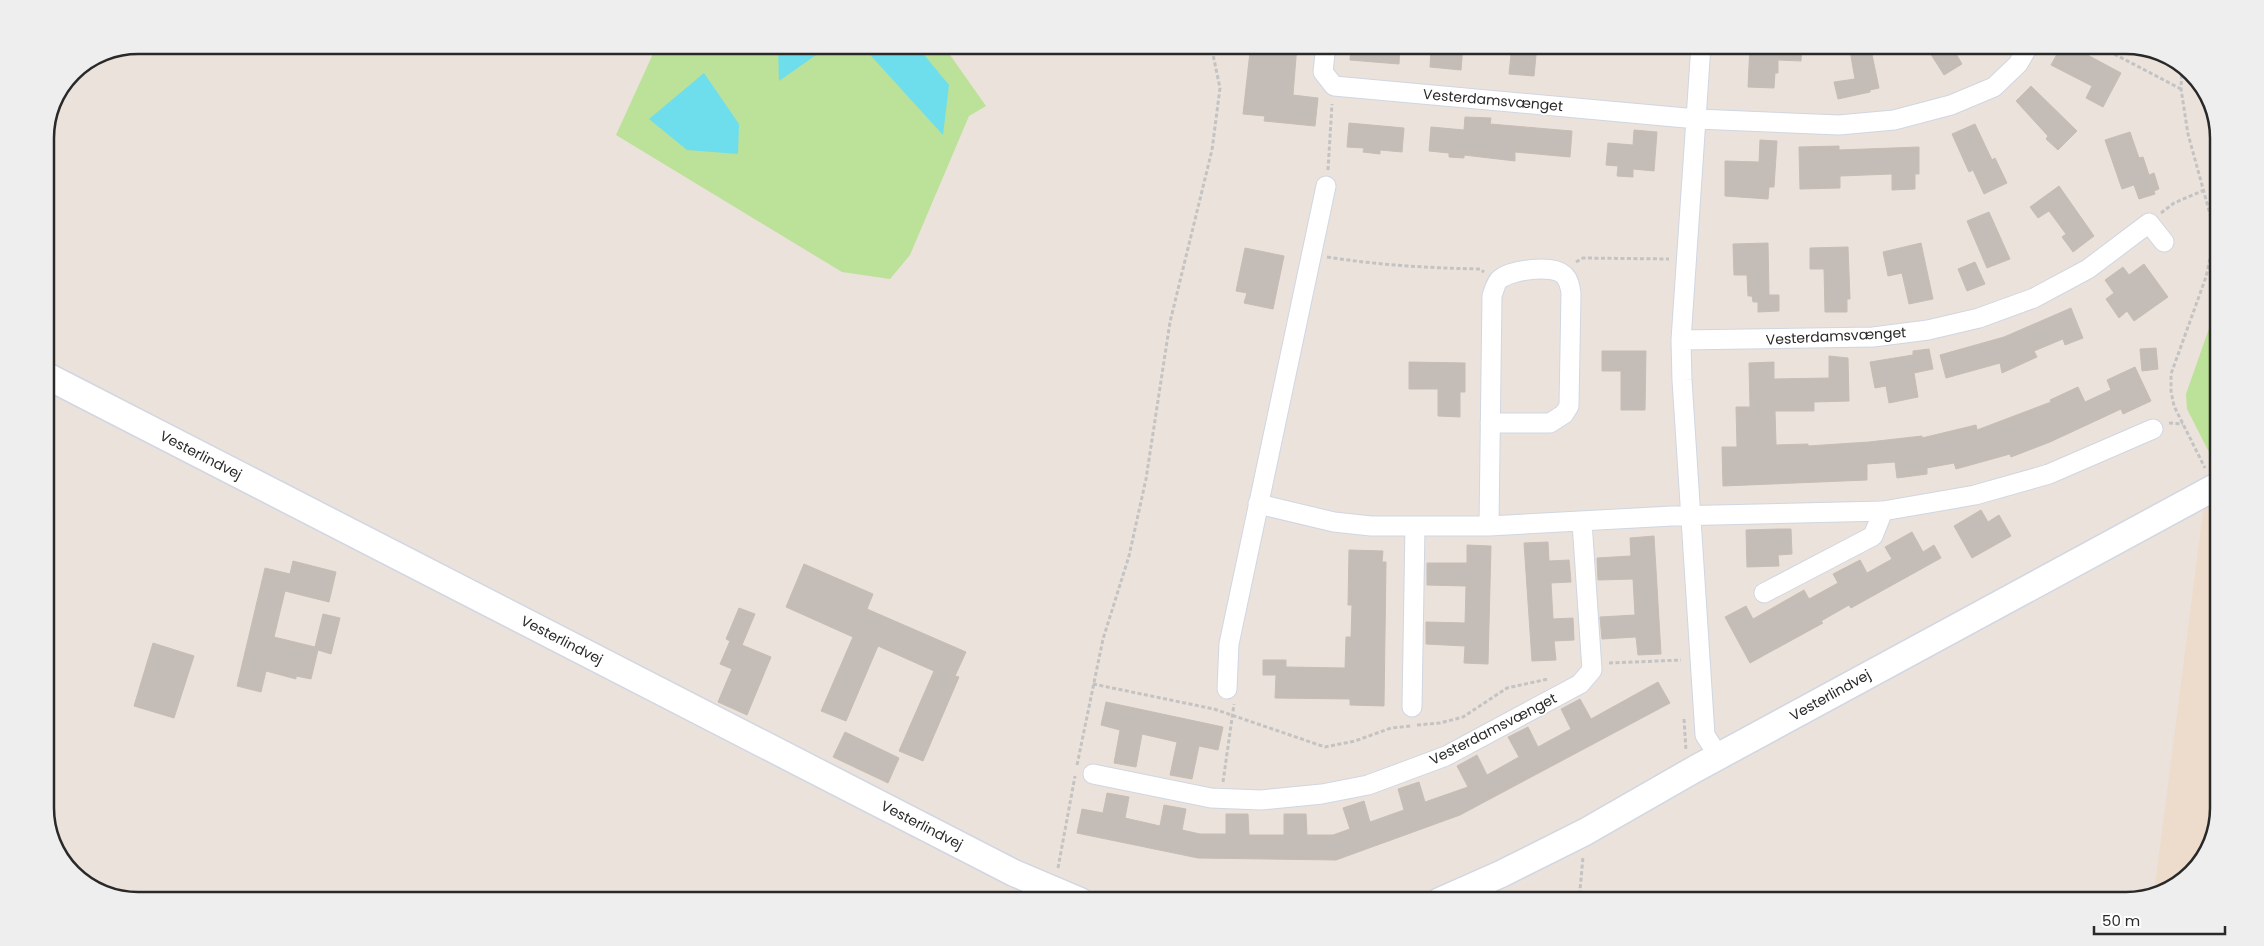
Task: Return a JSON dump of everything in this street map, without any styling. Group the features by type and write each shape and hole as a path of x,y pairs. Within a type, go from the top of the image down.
{"street":[{"path":"1325,54 1323,72 1334,86"},
{"path":"1701,54 1681,340 1690,516 1705,734 1719,756"},
{"name":"Vesterdamsvænget","path":"1334,86 1697,119 1839,125 1894,120 1951,105 1994,86 2018,64 2024,54"},
{"path":"1227,689 1230,644 1326,186"},
{"path":"2149,223 2164,242"},
{"name":"Vesterdamsvænget","path":"1681,340 1873,337 1928,330 1979,318 2034,298 2088,269 2149,223"},
{"path":"1490,423 1550,423 1564,414 1569,406 1571,293 1568,280 1563,274 1554,269 1509,274 1498,280 1492,296 1490,423 1490,526"},
{"name":"Vesterlindvej","path":"54,380 1014,873 1059,892"},
{"path":"1258,504 1334,522 1370,526 1490,526 1690,516 1883,511 1975,495 2049,474 2153,430"},
{"name":"Vesterlindvej","path":"1460,892 1585,832 1719,756 2210,490"},
{"path":"1764,593 1873,536 1883,511"},
{"path":"1582,522 1591,664"},
{"path":"1412,707 1415,526"},
{"name":"Vesterdamsvænget","path":"1093,774 1221,798 1261,800 1322,794 1368,785 1446,756 1580,684 1592,670 1591,664"}],"path":[{"path":"1054,890 1092,684 1103,639 1129,556 1146,479 1170,322 1212,150 1220,88 1213,54"},
{"path":"2114,54 2180,89"},
{"path":"2181,74 2180,89 2188,134 2210,216"},
{"path":"1326,186 1334,86"},
{"path":"2149,223 2174,203 2202,191"},
{"path":"1312,254 1360,262 1419,268 1480,269 1498,280"},
{"path":"1563,274 1574,263 1583,258 1669,259"},
{"path":"2210,258 2206,277 2171,374 2170,391 2174,406 2210,473"},
{"path":"1591,664 1681,660"},
{"path":"1092,684 1214,709 1325,747 1356,741 1391,728 1440,723 1463,717 1507,688 1555,678"},
{"path":"1221,798 1235,695 1227,689"},
{"path":"1581,892 1585,832"}],"shaded area":[{"path":"2210,500 2209,825 2199,850 2186,868 2173,878 2155,887 2204,504"}],"green space":[{"path":"653,54 949,54 986,106 969,116 910,255 890,279 842,272 616,135"},
{"path":"2210,326 2210,454 2187,409 2186,394"}],"water":[{"path":"778,54 818,54 779,81"},
{"path":"869,54 923,54 949,85 943,135"},
{"path":"704,73 739,124 738,154 687,150 649,119"}],"building":[{"path":"1250,54 1296,54 1293,95 1318,98 1315,126 1264,121 1265,116 1243,114"},
{"path":"1350,54 1400,54 1399,64 1350,60"},
{"path":"1431,54 1462,54 1461,70 1430,67"},
{"path":"1511,54 1536,54 1534,76 1509,74"},
{"path":"1750,54 1801,54 1801,61 1778,60 1778,73 1775,73 1774,88 1748,87"},
{"path":"1851,54 1872,54 1879,88 1870,90 1870,92 1838,99 1834,82 1855,79"},
{"path":"1931,54 1956,54 1962,64 1944,75"},
{"path":"2057,54 2086,54 2121,73 2103,107 2086,98 2092,86 2051,65"},
{"path":"2031,86 2077,131 2058,150 2046,139 2048,136 2016,101"},
{"path":"1465,117 1491,118 1490,124 1572,131 1570,157 1515,152 1515,161 1464,155 1464,158 1449,157 1449,153 1429,151 1431,127 1464,130"},
{"path":"1349,123 1404,128 1402,152 1380,150 1380,154 1363,152 1364,148 1347,147"},
{"path":"1975,124 1992,160 1995,158 2007,183 1984,194 1973,170 1969,172 1952,134"},
{"path":"1634,130 1657,132 1654,171 1633,169 1633,177 1617,176 1618,166 1606,165 1608,143 1633,145"},
{"path":"2130,132 2139,158 2143,157 2149,175 2154,173 2159,189 2154,191 2155,194 2139,199 2134,185 2122,189 2105,140"},
{"path":"1760,140 1777,141 1774,187 1769,187 1768,199 1725,196 1725,161 1759,162"},
{"path":"1839,146 1839,150 1919,147 1919,174 1915,174 1915,189 1892,190 1892,174 1840,176 1840,188 1800,189 1799,147"},
{"path":"2059,186 2094,236 2073,252 2062,237 2066,234 2049,211 2038,218 2030,207"},
{"path":"1989,212 2010,259 1987,268 1967,221"},
{"path":"1768,243 1769,295 1779,295 1779,311 1758,312 1758,302 1753,302 1752,296 1748,296 1747,275 1734,275 1733,244"},
{"path":"1921,243 1933,299 1909,304 1902,273 1888,276 1883,252"},
{"path":"1848,247 1850,299 1847,299 1847,312 1825,312 1824,269 1810,269 1810,248"},
{"path":"1245,248 1284,256 1273,309 1244,303 1247,293 1236,291"},
{"path":"1975,262 1985,284 1967,291 1958,269"},
{"path":"2144,264 2168,297 2134,321 2127,311 2119,318 2106,299 2114,293 2105,280 2123,267 2129,275"},
{"path":"2071,308 2083,338 2065,345 2063,339 2034,351 2037,357 2002,373 2000,363 1946,378 1940,355 2004,337"},
{"path":"2156,348 2158,369 2142,371 2140,349"},
{"path":"1929,349 1933,369 1914,373 1918,397 1889,403 1886,386 1875,388 1870,362 1913,355 1913,351"},
{"path":"1602,351 1646,351 1645,410 1621,410 1621,371 1602,371"},
{"path":"1829,356 1848,358 1849,401 1814,402 1814,411 1775,411 1776,445 1808,444 1808,446 1922,436 1922,438 1976,425 1977,430 2051,402 2050,400 2078,387 2085,402 2111,390 2107,380 2135,367 2151,401 2123,414 2121,409 2050,442 2011,457 2010,454 1956,469 1954,463 1927,468 1927,474 1897,478 1895,462 1867,464 1867,480 1723,486 1722,447 1737,447 1736,407 1750,407 1749,363 1774,362 1774,379 1829,378"},
{"path":"1409,362 1465,363 1465,392 1460,392 1460,417 1438,416 1438,389 1409,389"},
{"path":"1981,510 1988,522 1999,515 2011,536 1972,558 1954,526"},
{"path":"1791,529 1792,554 1778,555 1779,566 1747,567 1746,530"},
{"path":"1912,532 1923,552 1934,545 1941,558 1851,608 1849,605 1821,621 1823,623 1750,663 1725,617 1746,606 1753,619 1804,590 1809,599 1838,583 1833,574 1860,560 1867,573 1892,559 1885,547"},
{"path":"1654,536 1661,654 1638,655 1636,637 1602,639 1600,617 1635,615 1633,579 1598,580 1597,558 1631,556 1630,538"},
{"path":"1548,542 1549,561 1569,560 1571,582 1551,583 1553,619 1573,618 1574,640 1554,641 1556,660 1532,661 1524,543"},
{"path":"1467,545 1491,546 1488,664 1464,663 1465,646 1426,644 1426,622 1465,623 1466,586 1427,585 1427,563 1467,563"},
{"path":"1349,550 1383,551 1382,562 1386,562 1384,706 1350,705 1350,699 1275,698 1276,675 1263,675 1263,660 1286,660 1286,667 1345,668 1346,637 1351,637 1352,605 1348,605"},
{"path":"293,561 336,572 329,602 285,591 274,637 315,647 323,614 340,618 331,654 318,650 311,679 296,676 296,679 266,671 261,692 237,686 265,568 290,574"},
{"path":"804,564 873,594 867,609 966,652 955,676 959,677 923,761 899,751 934,671 878,646 846,721 821,711 853,637 786,607"},
{"path":"739,608 755,614 742,645 771,657 747,715 718,702 732,669 720,664 730,641 726,639"},
{"path":"153,643 194,656 174,718 134,706"},
{"path":"1658,682 1670,703 1460,815 1336,860 1198,858 1077,833 1082,809 1103,813 1107,793 1129,797 1125,818 1160,826 1164,805 1186,809 1182,830 1200,834 1226,834 1226,814 1248,814 1249,835 1284,835 1284,814 1306,814 1307,835 1333,835 1350,829 1343,808 1364,801 1370,822 1404,810 1398,789 1419,782 1425,802 1468,787 1457,766 1477,755 1487,775 1519,757 1508,737 1528,727 1538,747 1571,729 1561,709 1580,699 1591,719"},
{"path":"1106,702 1223,727 1218,750 1199,746 1192,779 1170,775 1177,742 1142,734 1136,767 1114,763 1120,730 1101,725"},
{"path":"845,732 899,758 888,783 833,757"}]}
